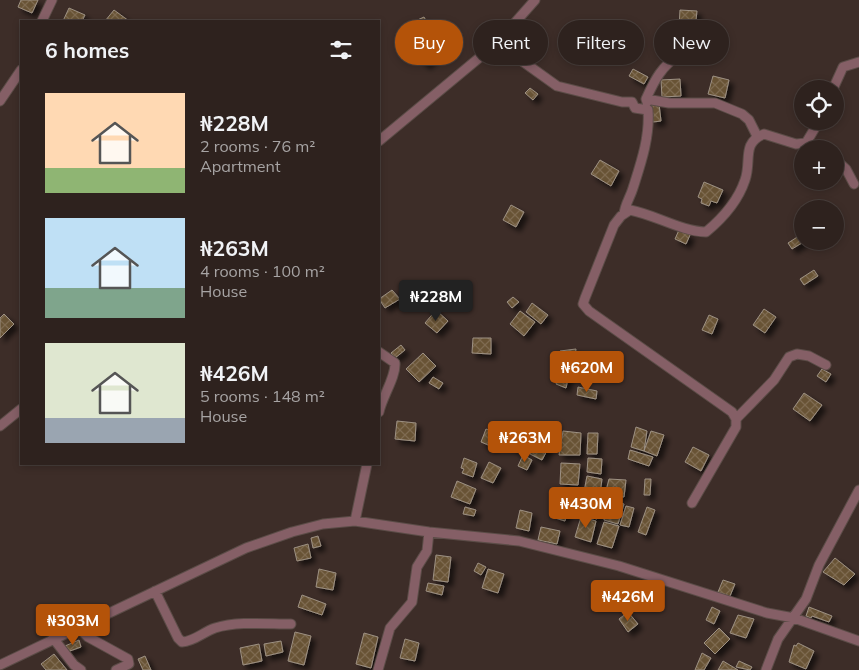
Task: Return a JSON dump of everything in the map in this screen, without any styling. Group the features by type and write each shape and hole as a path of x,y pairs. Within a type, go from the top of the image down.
{"street":[{"path":"42,20 52,0"},
{"path":"518,20 536,0"},
{"path":"837,80 843,67 859,62"},
{"path":"380,140 473,63"},
{"path":"528,65 557,86 622,102 632,102 635,108 648,110"},
{"path":"624,214 625,204 633,191 645,149 648,130 646,99 665,65"},
{"path":"0,101 20,71"},
{"path":"646,99 669,103 715,103 742,114 749,120 757,136"},
{"path":"692,503 736,427 736,419 732,412 609,326 584,304 614,225 624,214 630,210 645,212 687,229 706,232 726,215 746,180 750,143 757,136 764,134 794,143"},
{"path":"844,167 854,184"},
{"path":"380,353 395,363 395,370 382,398 380,407"},
{"path":"736,419 774,380 789,357 797,354 808,356 826,365"},
{"path":"0,426 20,410"},
{"path":"355,521 367,465"},
{"path":"766,670 778,639 806,598 823,556 859,490"},
{"path":"0,665 78,626 246,548 292,532 323,524 355,521 429,532 520,541 595,559 767,612 794,618 859,641"},
{"path":"378,670 390,628 412,602 417,568 427,551 429,532"},
{"path":"155,591 178,638 182,642 190,641 216,628 247,624 291,624"},
{"path":"78,626 88,637 128,659 129,664 116,670"},
{"path":"53,638 64,653 81,670"}],"building":[{"path":"21,0 38,0 32,13 18,7"},
{"path":"69,8 85,15 82,20 63,20"},
{"path":"114,10 128,20 106,20"},
{"path":"680,10 697,11 696,20 679,20"},
{"path":"633,69 648,77 644,84 629,76"},
{"path":"713,76 729,80 725,98 708,94"},
{"path":"680,79 681,96 662,97 661,80"},
{"path":"530,88 538,94 533,100 525,93"},
{"path":"659,104 661,121 653,122 651,105"},
{"path":"600,160 619,171 611,186 591,174"},
{"path":"704,182 723,190 717,203 711,201 709,206 701,203 702,199 698,197"},
{"path":"511,205 524,212 516,227 503,220"},
{"path":"679,230 690,235 686,244 675,239"},
{"path":"794,239 794,248 792,249 788,243"},
{"path":"814,270 818,276 804,285 800,279"},
{"path":"392,290 400,299 385,308 380,298"},
{"path":"513,297 519,302 512,308 507,302"},
{"path":"532,303 548,315 541,324 526,312"},
{"path":"764,309 776,317 765,333 753,325"},
{"path":"436,310 448,321 437,333 425,323"},
{"path":"520,311 535,322 524,336 510,324"},
{"path":"4,314 14,324 0,338 0,318"},
{"path":"709,315 718,319 712,334 702,330"},
{"path":"473,338 491,338 491,354 472,353"},
{"path":"401,345 405,350 395,358 391,353"},
{"path":"576,349 575,357 561,358 560,351"},
{"path":"423,353 436,366 419,382 406,369"},
{"path":"562,367 570,370 566,388 556,384"},
{"path":"822,369 831,374 826,382 817,376"},
{"path":"433,377 443,383 439,389 429,383"},
{"path":"578,387 597,391 596,399 577,395"},
{"path":"804,393 822,405 810,421 793,409"},
{"path":"397,421 416,423 415,441 395,439"},
{"path":"514,424 527,431 517,449 504,443"},
{"path":"636,427 647,431 644,451 631,447"},
{"path":"486,429 498,434 493,447 481,442"},
{"path":"563,431 581,433 580,455 559,455"},
{"path":"651,431 664,435 657,456 644,451"},
{"path":"588,433 598,433 597,454 587,454"},
{"path":"536,440 549,447 542,460 530,454"},
{"path":"693,447 709,455 701,471 685,462"},
{"path":"630,450 653,457 649,466 628,459"},
{"path":"523,455 532,460 527,470 518,466"},
{"path":"464,458 477,463 473,477 462,473 464,469 461,468"},
{"path":"588,458 602,459 601,474 587,472"},
{"path":"489,462 501,468 493,483 481,478"},
{"path":"561,463 580,464 578,485 560,484"},
{"path":"587,476 602,479 600,494 584,492"},
{"path":"609,479 626,480 624,497 605,495"},
{"path":"645,479 651,479 650,495 644,495"},
{"path":"457,481 476,489 470,504 451,497"},
{"path":"609,500 624,504 618,524 604,520"},
{"path":"584,502 601,507 597,519 580,514"},
{"path":"558,504 568,507 565,521 555,518"},
{"path":"626,506 634,508 629,527 620,525"},
{"path":"465,507 476,510 474,516 463,514"},
{"path":"647,507 655,510 646,535 638,532"},
{"path":"520,510 532,513 529,531 516,528"},
{"path":"581,517 596,521 591,542 575,537"},
{"path":"604,522 619,526 612,548 597,544"},
{"path":"541,527 560,531 557,544 538,540"},
{"path":"318,536 321,546 313,548 311,538"},
{"path":"308,544 311,558 297,561 294,548"},
{"path":"436,555 451,557 448,582 433,580"},
{"path":"835,558 855,574 844,585 823,572"},
{"path":"478,563 486,567 481,575 474,571"},
{"path":"319,569 336,573 333,590 316,587"},
{"path":"488,569 504,574 498,593 482,588"},
{"path":"723,580 735,584 730,596 718,592"},
{"path":"428,583 444,586 442,595 426,591"},
{"path":"302,595 326,604 322,615 298,607"},
{"path":"712,607 720,611 714,624 706,620"},
{"path":"809,607 832,616 829,622 812,616 811,618 806,616"},
{"path":"628,612 638,624 628,632 619,619"},
{"path":"738,615 754,619 746,638 730,633"},
{"path":"719,628 730,639 715,654 704,643"},
{"path":"295,632 311,636 304,665 288,661"},
{"path":"364,633 378,637 371,668 356,664"},
{"path":"405,639 419,643 415,661 400,658"},
{"path":"79,640 81,647 67,652 65,646"},
{"path":"281,641 283,652 266,656 264,644"},
{"path":"798,643 814,651 806,669 789,662 794,645 796,646"},
{"path":"259,644 262,661 243,665 240,648"},
{"path":"702,653 711,658 704,670 695,670"},
{"path":"54,654 67,670 46,670 41,664"},
{"path":"145,656 151,670 143,670 138,659"},
{"path":"723,661 738,670 718,670"},
{"path":"739,661 752,667 750,670 736,667"}]}
